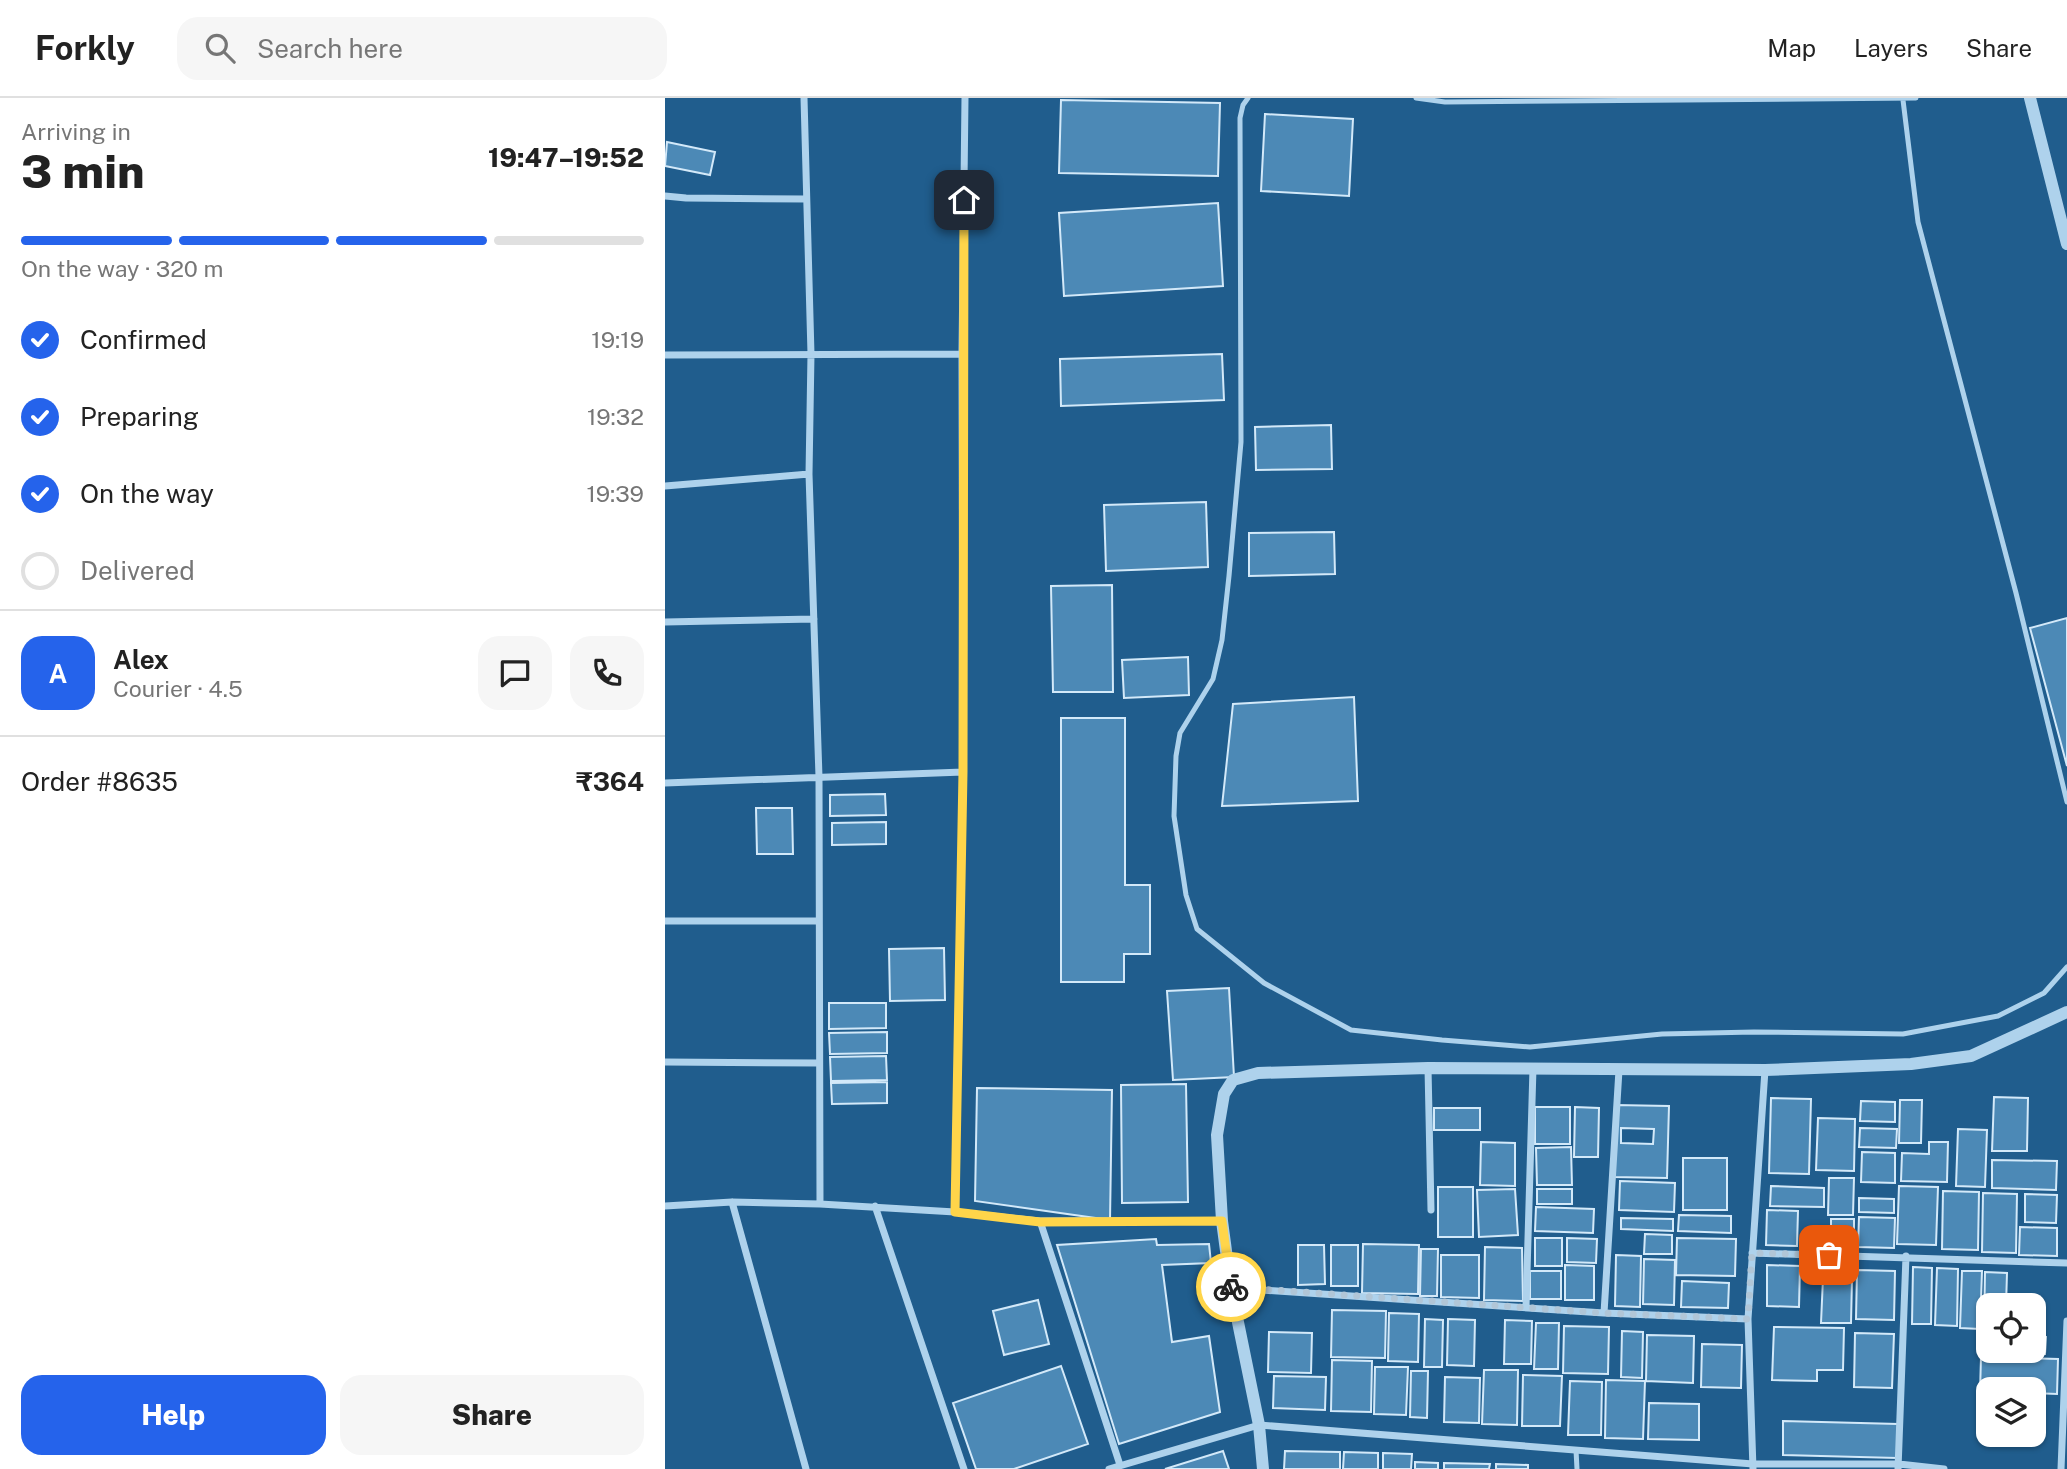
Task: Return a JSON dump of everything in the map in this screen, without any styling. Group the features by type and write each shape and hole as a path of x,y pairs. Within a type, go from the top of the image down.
{"street":[{"path":"804,98 811,354 809,474 819,777 820,1204"},
{"path":"955,1212 963,772 962,354 965,98"},
{"path":"2030,98 2067,244"},
{"path":"665,196 806,199"},
{"path":"665,355 962,354"},
{"path":"665,486 809,474"},
{"path":"665,622 814,619"},
{"path":"665,783 963,772"},
{"path":"665,921 818,921"},
{"path":"1263,1469 1259,1425 1231,1288 1222,1221 1217,1121 1224,1094 1233,1080 1258,1073 1428,1068 1765,1070 1911,1064 1971,1056 2067,1012"},
{"path":"665,1062 819,1063"},
{"path":"1428,1068 1431,1210"},
{"path":"1526,1307 1533,1068"},
{"path":"1604,1313 1619,1070"},
{"path":"1753,1466 1748,1319 1765,1070"},
{"path":"732,1202 806,1469"},
{"path":"665,1206 732,1202 820,1204 955,1212 1040,1222 1222,1221"},
{"path":"875,1206 964,1469"},
{"path":"1040,1222 1120,1465"},
{"path":"1752,1253 2067,1263"},
{"path":"1898,1466 1906,1256"},
{"path":"1231,1288 1604,1313 1748,1319"},
{"path":"2061,1469 2067,1321"},
{"path":"1109,1469 1259,1425 1753,1466 1898,1466 1944,1469"}],"lane":[{"path":"1248,98 1240,118 1241,442 1222,640 1213,680 1180,733 1176,756 1174,816 1186,895 1197,929 1264,983 1351,1030 1442,1041 1531,1046 1662,1034 1903,1034 1998,1016 2044,993 2067,967"},
{"path":"1416,98 1445,102 1916,98"},
{"path":"1903,100 1918,222 2016,593 2067,802"},
{"path":"1576,1450 1577,1469"}],"building":[{"path":"1061,100 1220,103 1218,176 1059,173"},
{"path":"1265,114 1353,119 1349,196 1261,191"},
{"path":"667,142 715,152 710,175 665,166"},
{"path":"1218,203 1223,286 1064,296 1059,213"},
{"path":"1222,354 1224,400 1061,406 1060,359"},
{"path":"1331,425 1332,469 1256,470 1255,427"},
{"path":"1206,502 1208,567 1106,571 1104,505"},
{"path":"1334,532 1335,574 1249,576 1249,533"},
{"path":"1112,585 1113,692 1053,692 1051,586"},
{"path":"2067,618 2067,766 2030,628"},
{"path":"1188,657 1189,695 1124,698 1122,660"},
{"path":"1354,697 1358,801 1222,806 1233,704"},
{"path":"1061,718 1125,718 1125,885 1150,885 1150,954 1124,954 1124,982 1061,982"},
{"path":"885,794 886,815 830,816 830,795"},
{"path":"756,808 792,808 793,854 757,854"},
{"path":"886,822 886,844 832,845 832,823"},
{"path":"944,948 945,1000 890,1001 889,949"},
{"path":"1229,988 1234,1077 1173,1080 1167,991"},
{"path":"829,1003 886,1003 886,1028 829,1029"},
{"path":"887,1032 887,1053 830,1054 829,1033"},
{"path":"886,1056 887,1080 831,1081 830,1057"},
{"path":"887,1082 887,1103 832,1104 831,1083"},
{"path":"1186,1084 1188,1202 1122,1203 1121,1085"},
{"path":"977,1088 1112,1090 1110,1220 975,1201"},
{"path":"1994,1097 2028,1098 2027,1151 1992,1151"},
{"path":"1771,1098 1811,1099 1809,1174 1769,1173"},
{"path":"1900,1100 1922,1100 1921,1143 1899,1143"},
{"path":"1861,1101 1895,1102 1895,1122 1860,1121"},
{"path":"1615,1105 1669,1106 1667,1178 1613,1177","holes":["1621,1128 1654,1129 1653,1144 1621,1143"]},
{"path":"1535,1107 1570,1107 1570,1144 1535,1144"},
{"path":"1575,1107 1599,1108 1598,1157 1574,1157"},
{"path":"1434,1108 1480,1108 1480,1130 1434,1130"},
{"path":"1818,1118 1855,1119 1854,1171 1816,1170"},
{"path":"1860,1128 1897,1129 1896,1148 1859,1147"},
{"path":"1958,1129 1987,1130 1985,1187 1956,1186"},
{"path":"1481,1142 1515,1143 1515,1186 1480,1185"},
{"path":"1929,1142 1948,1142 1947,1182 1901,1181 1902,1153 1929,1154"},
{"path":"1571,1147 1572,1185 1537,1185 1536,1148"},
{"path":"1862,1152 1895,1153 1895,1183 1861,1182"},
{"path":"1683,1158 1727,1158 1727,1210 1683,1210"},
{"path":"1992,1160 2057,1161 2056,1190 1992,1188"},
{"path":"1829,1178 1854,1178 1853,1215 1828,1215"},
{"path":"1620,1181 1675,1183 1674,1212 1619,1210"},
{"path":"1771,1186 1824,1188 1824,1207 1770,1206"},
{"path":"1899,1186 1938,1187 1936,1245 1897,1244"},
{"path":"1438,1187 1473,1187 1473,1237 1438,1237"},
{"path":"1515,1189 1518,1235 1479,1237 1477,1190"},
{"path":"1537,1189 1572,1189 1572,1204 1537,1204"},
{"path":"1943,1191 1979,1192 1978,1250 1942,1249"},
{"path":"1983,1193 2017,1194 2016,1253 1982,1252"},
{"path":"2025,1194 2057,1195 2056,1223 2025,1222"},
{"path":"1859,1198 1894,1199 1894,1213 1859,1212"},
{"path":"1536,1207 1594,1209 1593,1233 1535,1231"},
{"path":"1767,1210 1798,1211 1797,1246 1766,1245"},
{"path":"1679,1215 1731,1216 1731,1233 1678,1231"},
{"path":"1859,1217 1895,1218 1894,1248 1858,1247"},
{"path":"1621,1218 1673,1219 1673,1231 1621,1229"},
{"path":"1831,1219 1854,1219 1854,1245 1831,1244"},
{"path":"2020,1227 2057,1228 2057,1256 2019,1255"},
{"path":"1645,1234 1672,1235 1672,1254 1644,1254"},
{"path":"1535,1238 1562,1238 1562,1266 1535,1266"},
{"path":"1567,1238 1597,1239 1596,1263 1567,1262"},
{"path":"1677,1238 1736,1239 1735,1276 1676,1275"},
{"path":"1156,1239 1157,1245 1209,1244 1211,1263 1162,1265 1172,1342 1209,1336 1220,1412 1119,1444 1057,1245"},
{"path":"1363,1244 1419,1245 1418,1294 1362,1293"},
{"path":"1298,1245 1324,1245 1325,1284 1298,1285"},
{"path":"1331,1245 1358,1245 1358,1286 1331,1286"},
{"path":"1485,1247 1522,1248 1523,1301 1484,1300"},
{"path":"1421,1249 1438,1249 1437,1296 1420,1296"},
{"path":"1441,1255 1479,1255 1479,1298 1441,1297"},
{"path":"1616,1255 1641,1256 1640,1307 1615,1306"},
{"path":"1644,1259 1675,1260 1674,1305 1643,1304"},
{"path":"1565,1265 1594,1266 1594,1300 1565,1300"},
{"path":"1767,1265 1800,1266 1799,1307 1767,1306"},
{"path":"1913,1267 1932,1268 1931,1324 1912,1324"},
{"path":"1937,1268 1958,1269 1957,1326 1935,1325"},
{"path":"1857,1270 1895,1271 1894,1320 1856,1319"},
{"path":"1530,1271 1561,1271 1561,1299 1530,1299"},
{"path":"1962,1271 1982,1271 1981,1293 1976,1293 1976,1329 1960,1328"},
{"path":"1985,1272 2007,1273 2006,1293 1985,1293"},
{"path":"1823,1278 1852,1279 1851,1323 1821,1323"},
{"path":"1682,1281 1729,1283 1728,1308 1681,1307"},
{"path":"1038,1300 1049,1344 1004,1355 993,1311"},
{"path":"1332,1310 1386,1311 1385,1358 1331,1357"},
{"path":"1389,1313 1419,1314 1418,1362 1388,1361"},
{"path":"1425,1319 1443,1320 1442,1367 1424,1367"},
{"path":"1448,1319 1475,1320 1474,1366 1447,1365"},
{"path":"1505,1320 1532,1321 1531,1364 1504,1364"},
{"path":"1536,1323 1559,1323 1558,1369 1534,1369"},
{"path":"1564,1326 1609,1327 1608,1374 1563,1373"},
{"path":"1774,1327 1844,1328 1843,1370 1817,1370 1817,1381 1772,1380"},
{"path":"1622,1331 1643,1332 1642,1378 1621,1377"},
{"path":"1269,1332 1312,1333 1311,1373 1268,1372"},
{"path":"1855,1333 1894,1334 1892,1388 1854,1387"},
{"path":"1647,1335 1694,1336 1693,1383 1646,1381"},
{"path":"1702,1344 1742,1345 1741,1388 1701,1387"},
{"path":"2046,1359 2058,1359 2057,1394 2046,1394 2046,1377 1980,1377 1981,1363 2046,1363"},
{"path":"1332,1360 1372,1361 1371,1412 1331,1411"},
{"path":"1061,1366 1088,1444 1014,1469 976,1469 953,1403"},
{"path":"1375,1367 1408,1367 1406,1415 1374,1414"},
{"path":"1484,1370 1518,1370 1517,1425 1482,1424"},
{"path":"1411,1371 1428,1371 1427,1418 1410,1417"},
{"path":"1523,1375 1562,1376 1560,1426 1522,1426"},
{"path":"1274,1376 1326,1377 1325,1410 1273,1408"},
{"path":"1445,1377 1480,1378 1479,1423 1444,1422"},
{"path":"1606,1380 1645,1381 1643,1439 1605,1438"},
{"path":"1570,1381 1602,1382 1601,1435 1568,1435"},
{"path":"1649,1403 1699,1404 1699,1440 1648,1439"},
{"path":"1783,1421 1898,1424 1897,1458 1783,1455"},
{"path":"1223,1451 1229,1469 1165,1469"},
{"path":"1285,1451 1340,1452 1340,1469 1284,1469"},
{"path":"1344,1452 1378,1453 1378,1469 1343,1469"},
{"path":"1383,1453 1412,1454 1411,1469 1383,1469"},
{"path":"1415,1462 1438,1463 1438,1469 1415,1469"},
{"path":"1444,1463 1490,1464 1489,1469 1444,1469"},
{"path":"1496,1464 1528,1465 1528,1469 1496,1469"}],"way so far":[{"path":"1231,1287 1604,1313 1748,1319 1752,1253 1829,1255"}],"route":[{"path":"964,200 961,511 963,772 955,1212 1040,1222 1222,1221 1231,1287"}]}
